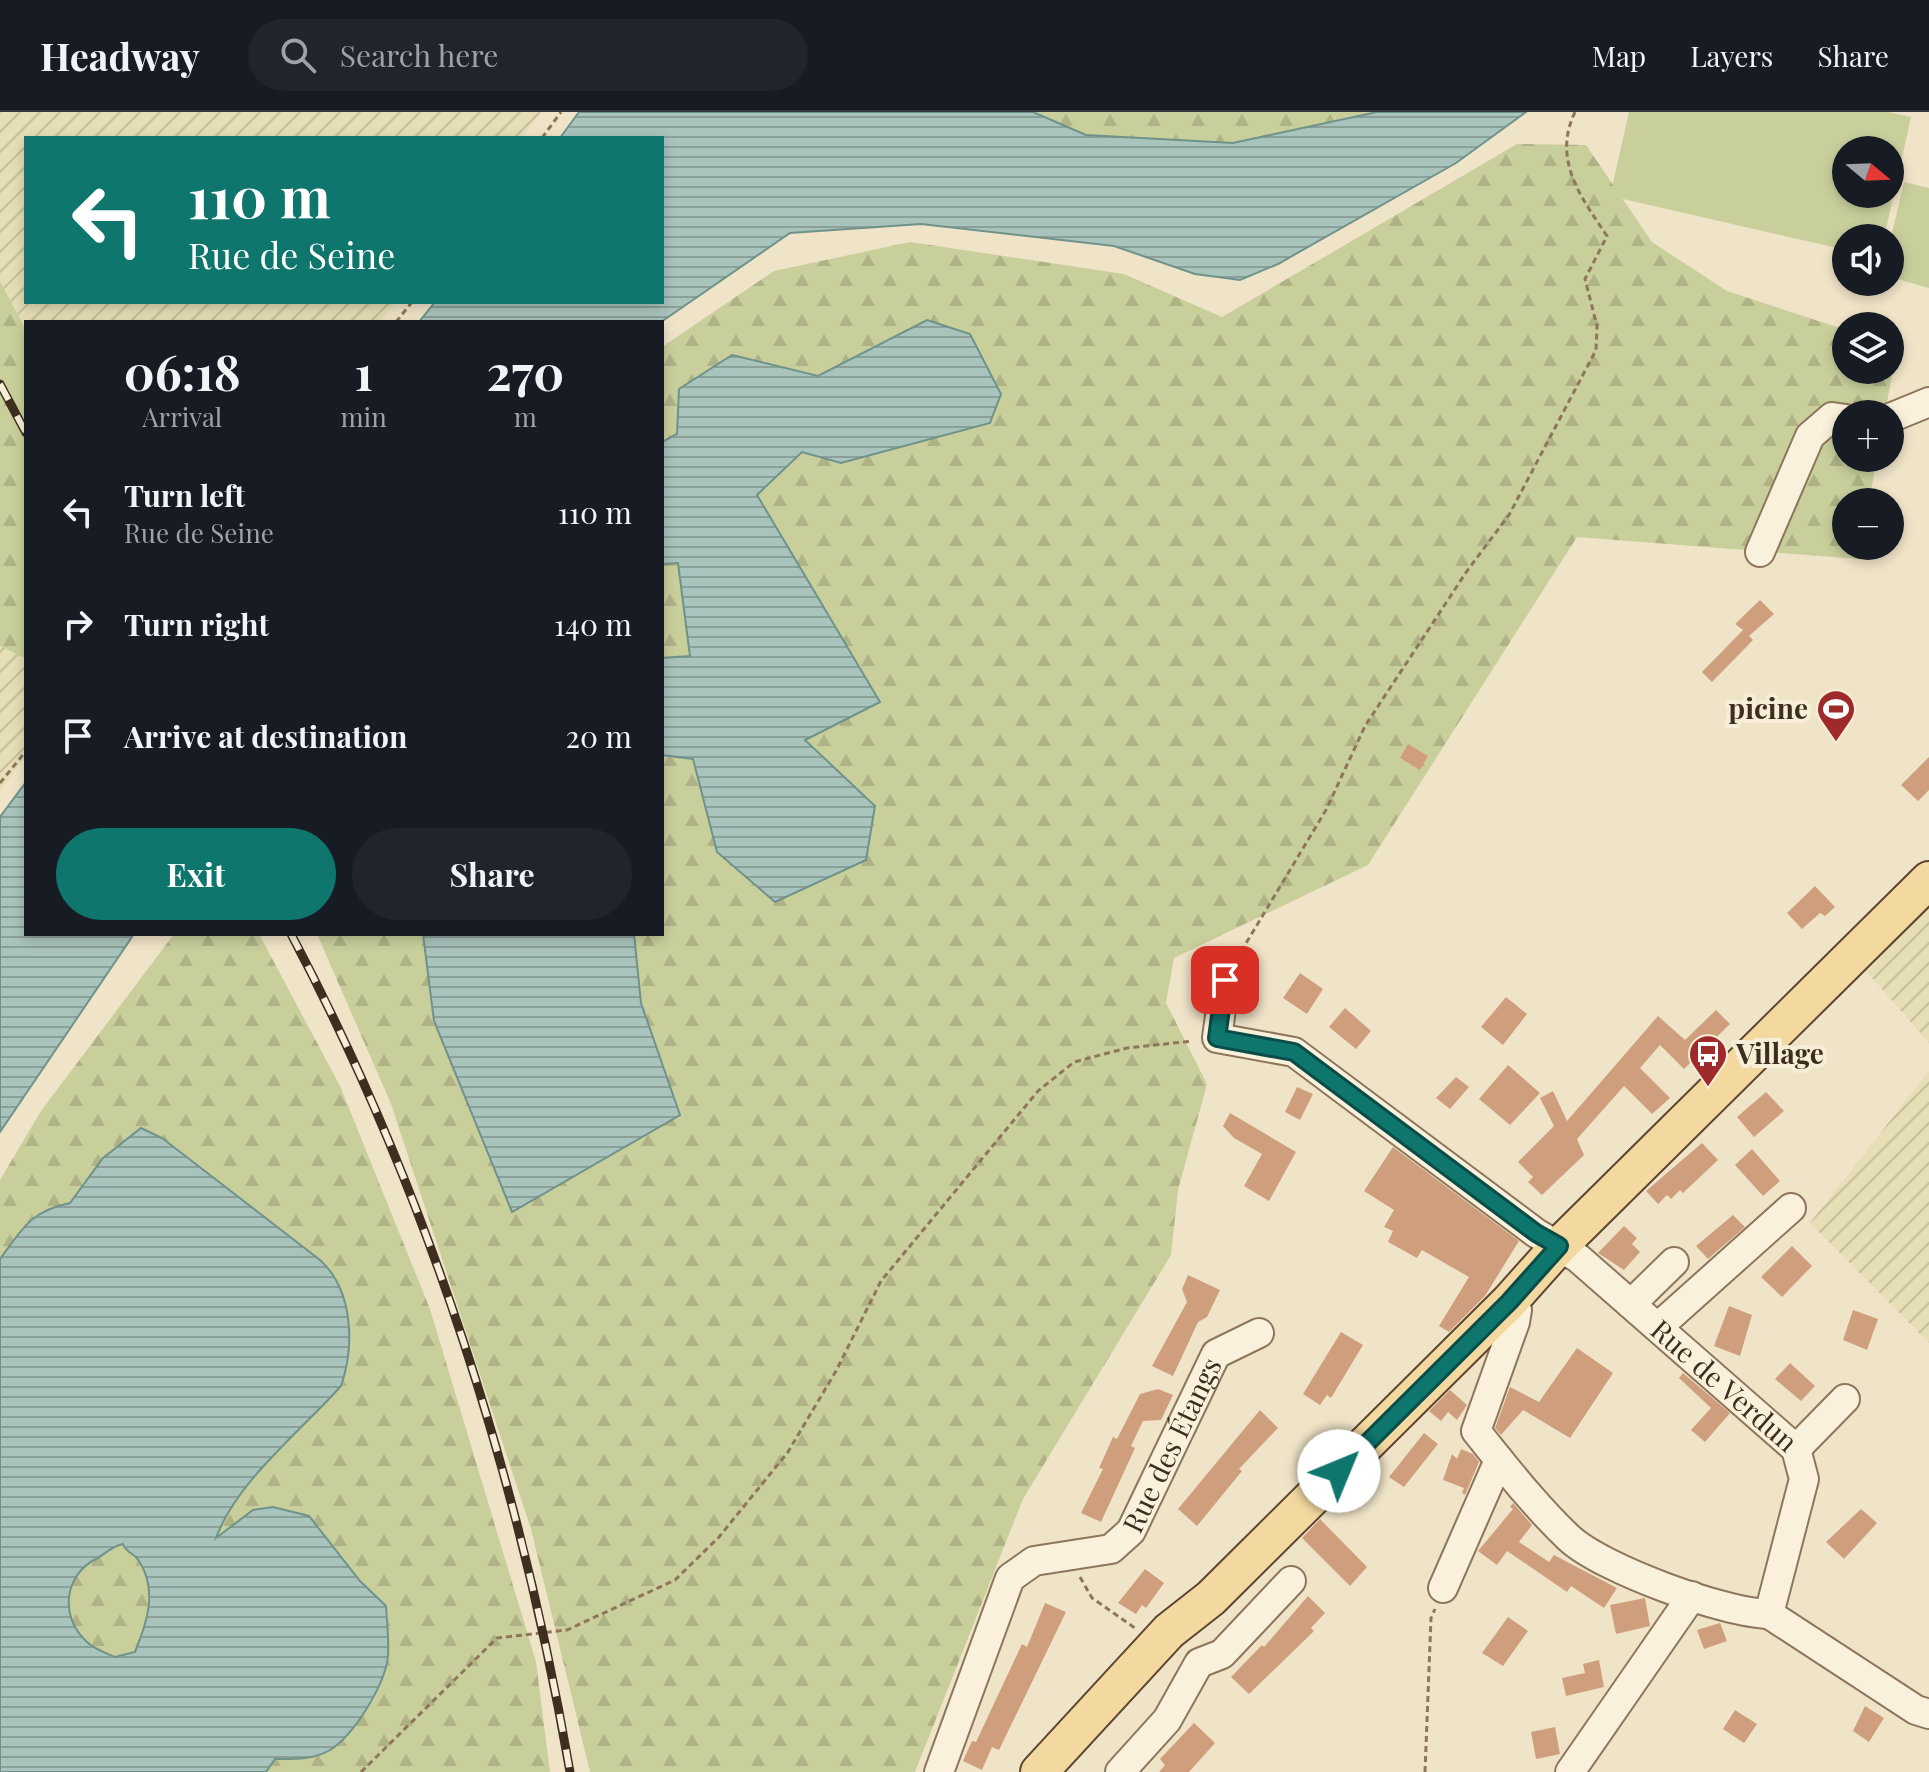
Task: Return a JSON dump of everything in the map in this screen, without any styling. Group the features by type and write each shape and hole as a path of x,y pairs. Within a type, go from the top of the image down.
{"main road":[{"path":"1039,1772 1158,1643 1211,1598 1509,1302 1559,1246 1929,880"},
{"path":"1061,1772 1185,1642 1211,1598"}],"street":[{"path":"1904,412 1929,402"},
{"path":"1760,552 1810,436 1832,417"},
{"path":"1217,1038 1225,980"},
{"name":"Rue de Verdun","path":"1217,1038 1294,1052 1536,1233 1559,1246 1658,1327 1796,1449 1804,1479 1799,1508 1777,1574 1769,1614"},
{"path":"1658,1327 1791,1208"},
{"path":"1631,1304 1674,1262"},
{"path":"1509,1302 1517,1310 1515,1322 1476,1431 1571,1540 1606,1562 1692,1596 1749,1613 1769,1614 1916,1710 1929,1714"},
{"name":"Rue des Étangs","path":"939,1772 1010,1578 1034,1561 1111,1549 1131,1531 1216,1354 1259,1333"},
{"path":"1796,1449 1845,1399"},
{"path":"1443,1588 1499,1460"},
{"path":"1120,1772 1167,1720 1199,1663 1222,1654 1291,1581"},
{"path":"1570,1772 1692,1596"}],"path":[{"path":"543,136 561,112"},
{"path":"1225,980 1326,810 1365,726 1467,571 1509,515 1596,350 1597,326 1585,279 1607,236 1575,188 1565,156 1575,112"},
{"path":"398,320 410,304"},
{"path":"0,783 24,753"},
{"path":"361,1772 497,1638 567,1630 675,1580 719,1537 788,1452 836,1371 881,1281 1038,1091 1074,1062 1127,1048 1217,1038"},
{"path":"1076,1554 1079,1577 1092,1598 1158,1643"},
{"path":"1425,1772 1431,1618 1443,1588"}],"shaded area":[{"path":"0,112 541,112 523,136 24,136 24,304 394,304 382,320 24,320 24,326 0,281"},
{"path":"0,646 24,658 24,758 0,791"},
{"path":"1929,904 1929,1043 1867,972"},
{"path":"1929,1071 1929,1343 1810,1223"}],"green space":[{"path":"1033,112 1377,112 1233,143 1086,135"},
{"path":"1629,112 1888,112 1911,117 1904,148 1904,136 1832,136 1832,208 1891,208 1887,224 1832,224 1832,247 1610,196"},
{"path":"1517,144 1586,145 1652,242 1727,291 1832,325 1832,384 1890,384 1888,400 1832,400 1832,472 1874,472 1872,488 1832,488 1832,557 1577,537 1368,865 1174,958 1166,1003 1207,1084 1178,1190 1171,1255 1023,1499 915,1772 590,1772 531,1529 391,1104 318,936 664,936 664,346 774,271 910,242 1124,274 1222,317"},
{"path":"1904,182 1929,188 1929,288 1904,281 1904,224 1894,224 1898,208 1904,208"},
{"path":"0,281 24,326 24,658 0,646"},
{"path":"172,936 260,936 340,1086 430,1309 536,1662 550,1772 0,1772 0,1180 41,1111"}],"water":[{"path":"579,112 1033,112 1086,135 1233,143 1377,112 1526,112 1456,163 1278,264 1240,280 1195,274 1114,246 921,224 790,233 664,320 421,320 433,304 664,304 664,136 561,136"},
{"path":"927,320 970,334 1001,394 990,423 841,463 802,452 757,495 880,702 805,740 875,806 866,860 775,902 717,852 693,759 664,755 664,658 690,656 678,563 664,564 664,441 677,434 679,389 732,355 818,376"},
{"path":"24,785 24,936 133,936 0,1132 0,817"},
{"path":"423,936 634,936 641,1003 680,1115 512,1212 434,1021"},
{"path":"141,1128 162,1138 320,1260 331,1272 345,1302 349,1336 341,1386 254,1477 226,1517 216,1538 253,1510 273,1507 309,1516 360,1581 386,1606 386,1668 375,1695 339,1743 317,1756 275,1759 266,1772 0,1772 0,1259 29,1222 46,1211 70,1203 103,1158","holes":["123,1544 137,1558 145,1572 149,1606 135,1652 115,1657 93,1647 78,1632 72,1621 69,1597 77,1575 85,1566 115,1546"]}],"building":[{"path":"1760,600 1774,614 1749,636 1753,640 1712,682 1702,672 1743,630 1735,624"},
{"path":"1408,744 1428,756 1420,770 1400,758"},
{"path":"1929,757 1929,790 1918,801 1901,785"},
{"path":"1815,886 1835,907 1825,916 1820,913 1802,929 1787,913"},
{"path":"1300,973 1323,989 1307,1014 1283,998"},
{"path":"1506,997 1527,1014 1503,1045 1481,1027"},
{"path":"1345,1008 1371,1031 1356,1049 1329,1027"},
{"path":"1716,1010 1730,1024 1684,1069 1660,1045 1640,1068 1670,1098 1652,1114 1624,1086 1577,1139 1584,1155 1542,1195 1528,1182 1533,1177 1518,1162 1554,1126 1540,1098 1553,1091 1567,1121 1658,1016 1685,1040"},
{"path":"1508,1065 1540,1093 1510,1125 1479,1099"},
{"path":"1456,1077 1469,1087 1450,1109 1436,1098"},
{"path":"1297,1087 1313,1094 1300,1120 1285,1112"},
{"path":"1766,1092 1784,1111 1754,1137 1737,1117"},
{"path":"1230,1113 1296,1152 1269,1201 1244,1186 1262,1154 1234,1138 1223,1126"},
{"path":"1702,1143 1718,1160 1683,1193 1680,1190 1671,1199 1667,1195 1658,1204 1646,1191"},
{"path":"1393,1147 1519,1241 1485,1296 1449,1332 1439,1326 1469,1277 1422,1250 1417,1258 1388,1242 1393,1231 1384,1227 1394,1210 1364,1191"},
{"path":"1752,1149 1780,1181 1763,1196 1735,1165"},
{"path":"1733,1215 1745,1227 1708,1259 1696,1246"},
{"path":"1624,1226 1637,1238 1632,1244 1640,1252 1624,1270 1598,1253"},
{"path":"1792,1246 1812,1266 1782,1297 1761,1277"},
{"path":"1188,1275 1220,1290 1207,1317 1198,1322 1173,1376 1152,1366 1187,1302 1182,1289"},
{"path":"1729,1306 1752,1315 1740,1356 1714,1346"},
{"path":"1853,1310 1878,1319 1867,1350 1843,1340"},
{"path":"1341,1332 1363,1345 1331,1398 1327,1395 1320,1405 1303,1394"},
{"path":"1577,1348 1613,1373 1570,1438 1523,1410 1501,1435 1495,1428 1510,1387 1539,1402"},
{"path":"1790,1363 1815,1386 1801,1401 1775,1379"},
{"path":"1683,1373 1730,1413 1705,1442 1691,1430 1711,1408 1679,1378"},
{"path":"1158,1389 1173,1395 1161,1420 1143,1421 1131,1446 1135,1448 1101,1522 1081,1513 1103,1469 1099,1468 1113,1437 1117,1439 1140,1394"},
{"path":"1450,1390 1467,1405 1457,1420 1448,1412 1441,1421 1429,1411"},
{"path":"1260,1410 1278,1428 1239,1469 1242,1471 1197,1526 1178,1509"},
{"path":"1424,1433 1438,1444 1404,1487 1389,1477"},
{"path":"1461,1449 1473,1454 1479,1462 1465,1495 1462,1493 1464,1488 1443,1480 1452,1454 1457,1459"},
{"path":"1513,1503 1532,1525 1519,1542 1549,1562 1554,1555 1617,1588 1604,1608 1571,1586 1567,1592 1507,1551 1497,1565 1478,1551 1513,1509 1510,1507"},
{"path":"1861,1509 1877,1523 1844,1559 1826,1542"},
{"path":"1320,1519 1367,1567 1350,1586 1302,1538"},
{"path":"1145,1569 1164,1583 1146,1608 1142,1605 1136,1614 1118,1603"},
{"path":"1308,1596 1325,1613 1311,1628 1314,1631 1249,1694 1231,1677 1262,1645 1264,1647"},
{"path":"1645,1598 1650,1626 1616,1634 1610,1605"},
{"path":"1045,1603 1066,1612 999,1750 992,1747 982,1770 963,1761 972,1741 976,1742 1022,1644 1027,1647"},
{"path":"1508,1617 1528,1631 1503,1666 1482,1653"},
{"path":"1720,1623 1727,1641 1704,1649 1697,1630"},
{"path":"1599,1660 1604,1687 1566,1696 1562,1678 1585,1673 1583,1664"},
{"path":"1865,1706 1884,1718 1869,1742 1853,1731"},
{"path":"1735,1710 1757,1724 1744,1743 1723,1729"},
{"path":"1194,1723 1215,1743 1189,1772 1159,1772 1165,1765 1160,1759"},
{"path":"1555,1727 1560,1754 1536,1759 1531,1732"}],"railway":[{"path":"0,384 24,429"},
{"path":"292,936 341,1033 386,1134 464,1342 525,1555 570,1772"}],"place":[{"name":"picine","path":"1836,743"},
{"name":"Village","path":"1708,1088"}],"route":[{"path":"1225,980 1217,1038 1294,1052 1536,1233 1559,1246 1509,1302 1339,1471"}]}
